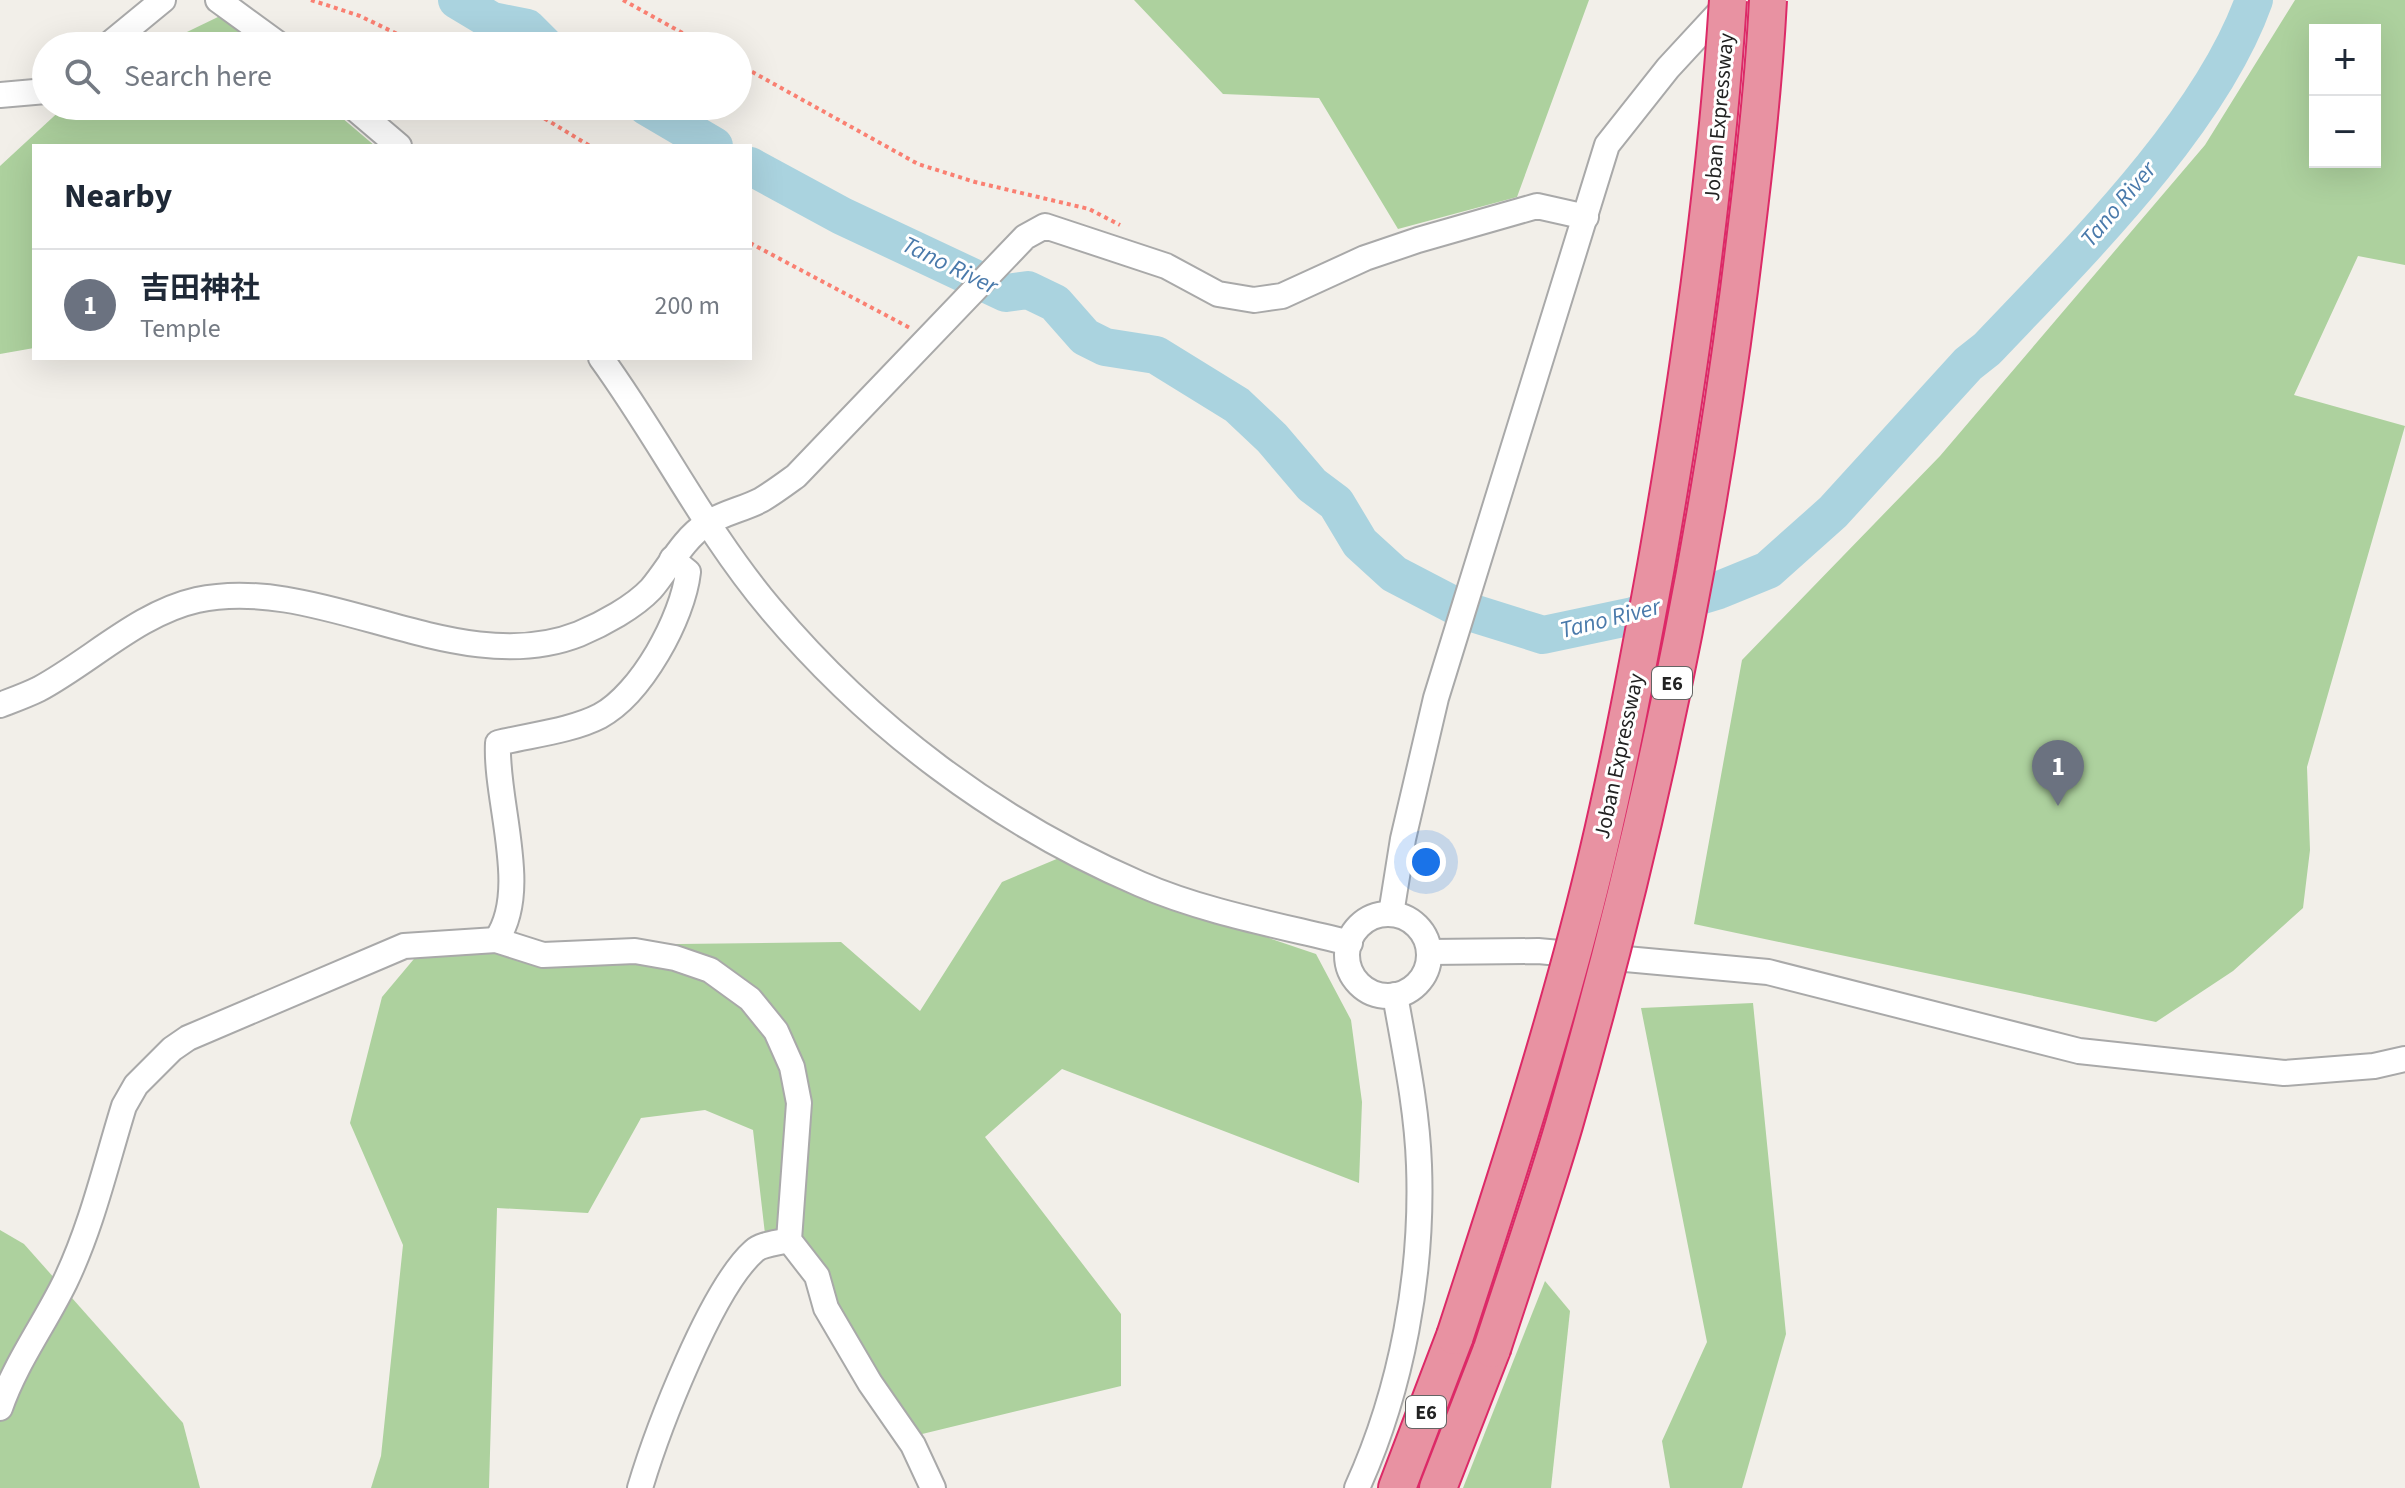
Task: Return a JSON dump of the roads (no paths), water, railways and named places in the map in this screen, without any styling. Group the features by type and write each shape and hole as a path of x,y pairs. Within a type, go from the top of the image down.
{"highway":[{"name":"Joban Expressway","path":"1397,1488 1455,1336 1530,1102 1580,927 1626,730 1681,424 1709,220 1730,0"},
{"name":"Joban Expressway","path":"1438,1488 1492,1349 1563,1126 1618,925 1662,738 1721,430 1746,233 1768,0"}],"street":[{"path":"124,32 163,0"},
{"path":"218,0 262,32"},
{"path":"1391,914 1403,839 1443,673 1607,145 1668,68 1730,0"},
{"path":"0,95 32,92"},
{"path":"368,120 397,144"},
{"path":"0,705 38,690 147,620 197,600 273,599 481,644 518,646 550,643 580,633 628,607 650,590 672,559 707,523 761,500 796,476 1025,237 1045,226 1166,266 1218,294 1254,300 1282,296 1391,249 1537,206 1586,217"},
{"path":"602,360 707,523 770,608 838,681 930,762 1037,835 1143,885 1262,921 1350,943"},
{"path":"496,940 504,929 510,898 497,765 498,743 599,717 627,696 652,663 686,589 688,572 672,559"},
{"path":"1380,915 1403,916 1421,930 1429,952 1424,975 1407,991 1395,995 1372,992 1354,977 1349,966 1350,943 1361,925 1380,915"},
{"path":"0,1408 29,1341 64,1285 81,1247 124,1106 136,1085 172,1049 188,1038 404,946 496,940 543,955 635,951 675,958 710,970 750,999 776,1031 792,1067 799,1103 789,1240 817,1276 826,1308 870,1383 913,1445 933,1488"},
{"path":"1429,952 1538,951 1768,972 2079,1051 2284,1073 2374,1066 2405,1059"},
{"path":"1357,1488 1374,1451 1410,1318 1419,1168 1413,1097 1395,995"},
{"path":"640,1488 706,1321 733,1276 756,1248 789,1240"}],"waterway":[{"name":"Tano River","path":"457,0 492,21 527,28 531,32"},
{"name":"Tano River","path":"752,167 842,216 1006,293 1028,290 1055,303 1085,337 1105,347 1156,355 1237,405 1272,438 1312,485 1336,503 1360,543 1394,574 1463,610 1543,635 1633,616 1719,590 1768,570 1833,512 2138,185 2206,93 2234,47 2254,0"},
{"name":"Tano River","path":"670,120 711,144"}],"place":[{"name":"吉田神社","path":"2058,806"}]}
